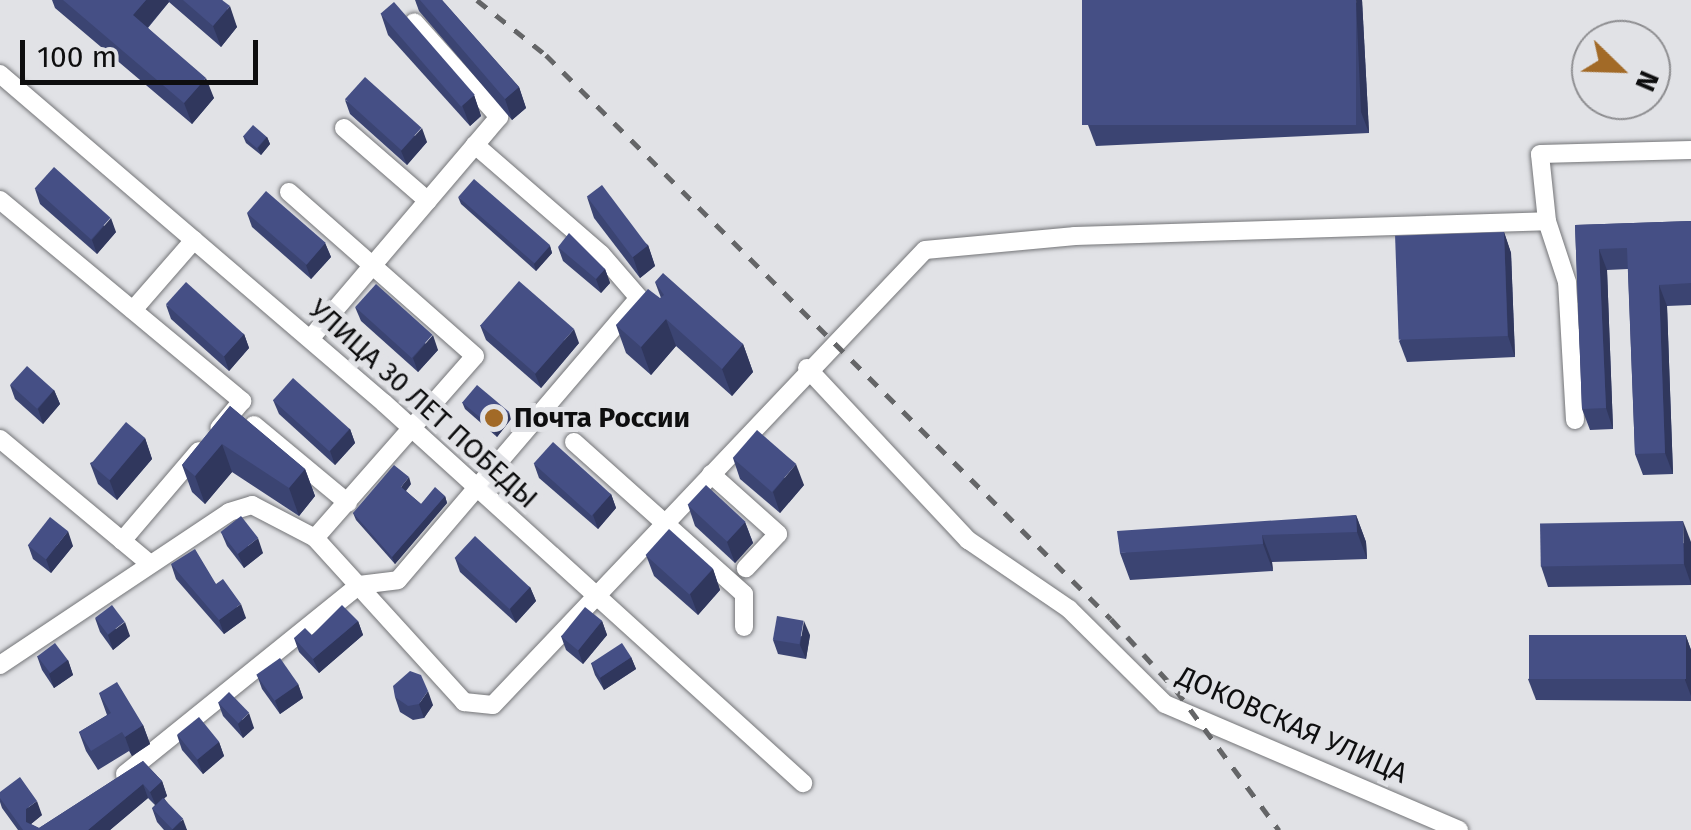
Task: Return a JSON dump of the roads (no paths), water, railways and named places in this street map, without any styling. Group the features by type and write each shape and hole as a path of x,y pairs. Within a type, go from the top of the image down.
{"street":[{"path":"310,339 499,117 414,22"},
{"name":"УЛИЦА 30 ЛЕТ ПОБЕДЫ","path":"0,74 415,430 803,783"},
{"path":"344,128 428,201"},
{"path":"101,789 160,752 359,585 398,580 480,489 638,298 601,254 475,145"},
{"path":"1575,420 1566,282 1547,220 1540,154 1691,150"},
{"path":"289,192 475,356 415,430 315,538"},
{"path":"0,200 242,401 122,540"},
{"path":"0,666 149,563 229,512 252,505 315,538 464,702 494,705 600,598 807,368 924,250 1076,236 1547,220"},
{"path":"133,310 194,240"},
{"name":"ДОКОВСКАЯ УЛИЦА","path":"807,368 968,540 1068,608 1165,704 1459,830"},
{"path":"254,425 348,503"},
{"path":"0,438 149,563"},
{"path":"574,442 744,594 744,627"},
{"path":"711,474 778,534 746,568"}],"railway":[{"path":"477,0 546,55 1111,619 1176,690 1279,830"}],"place":[{"name":"Почта России","path":"494,418"}]}
